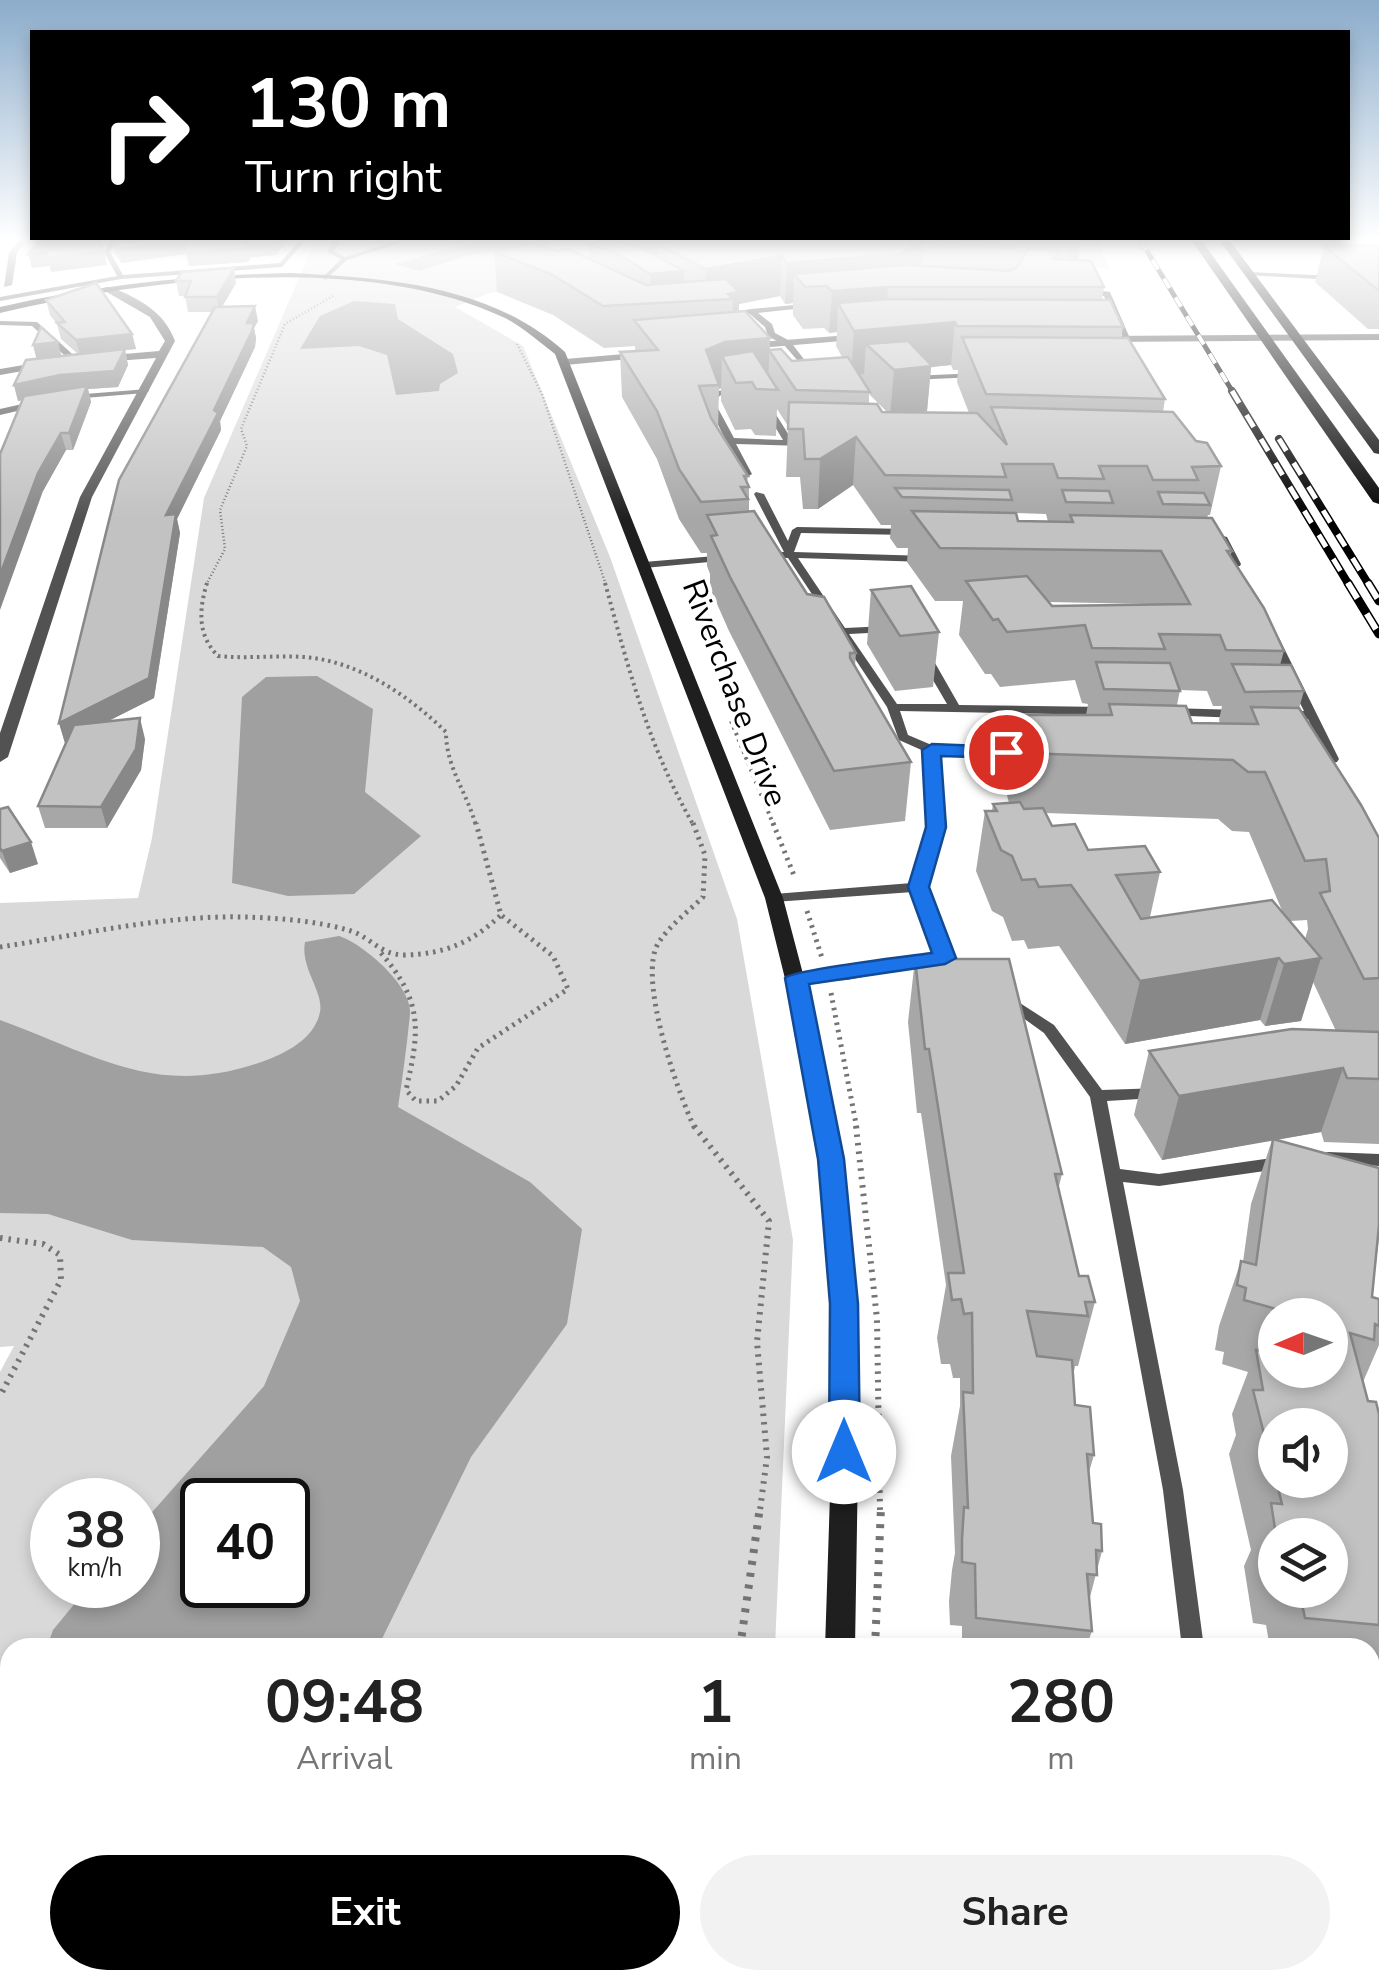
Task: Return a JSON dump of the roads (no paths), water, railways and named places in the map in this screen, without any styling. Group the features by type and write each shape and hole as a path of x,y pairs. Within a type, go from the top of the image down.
{"main road":[{"path":"1264,334 1379,500"},
{"path":"1293,334 1379,450"}],"street":[{"path":"0,758 75,526 165,354 170,341 168,334"},
{"name":"Riverchase Drive","path":"541,334 565,362 774,898 796,978 831,1159 844,1304 840,1638"},
{"path":"728,348 886,336"},
{"path":"1299,342 1379,337"},
{"path":"1089,338 1379,346"},
{"path":"565,362 670,353"},
{"path":"0,372 165,354"}],"lane":[{"path":"45,334 76,361"},
{"path":"771,334 787,343 818,383 800,385"},
{"path":"1126,334 1139,363"},
{"path":"894,379 988,375"},
{"path":"747,474 710,400 719,393 756,389 790,442"},
{"path":"64,398 145,390"},
{"path":"0,412 50,401"},
{"path":"732,442 808,443"},
{"path":"759,494 789,552 892,707 903,737 932,750 1042,754"},
{"path":"789,552 797,530 932,532"},
{"path":"1202,537 1222,537 1244,581"},
{"path":"644,565 789,552 945,559"},
{"path":"1197,564 1236,564"},
{"path":"842,631 909,628"},
{"path":"1270,632 1341,774"},
{"path":"918,644 955,708"},
{"path":"892,707 1114,712"},
{"path":"1153,712 1252,714"},
{"path":"1272,714 1312,716"},
{"path":"932,750 934,832 918,887 945,958 975,978"},
{"path":"1313,758 1333,759"},
{"path":"774,898 918,887"},
{"path":"796,978 945,958"},
{"path":"990,988 1049,1030 1098,1096 1173,1490 1192,1638"},
{"path":"1098,1096 1175,1091"},
{"path":"1111,1174 1160,1180 1318,1157 1379,1160"}],"railway":[{"path":"1197,334 1234,394"},
{"path":"1232,391 1349,585"},
{"path":"1279,439 1369,585"},
{"path":"1348,583 1379,634"},
{"path":"1368,583 1379,601"}]}
